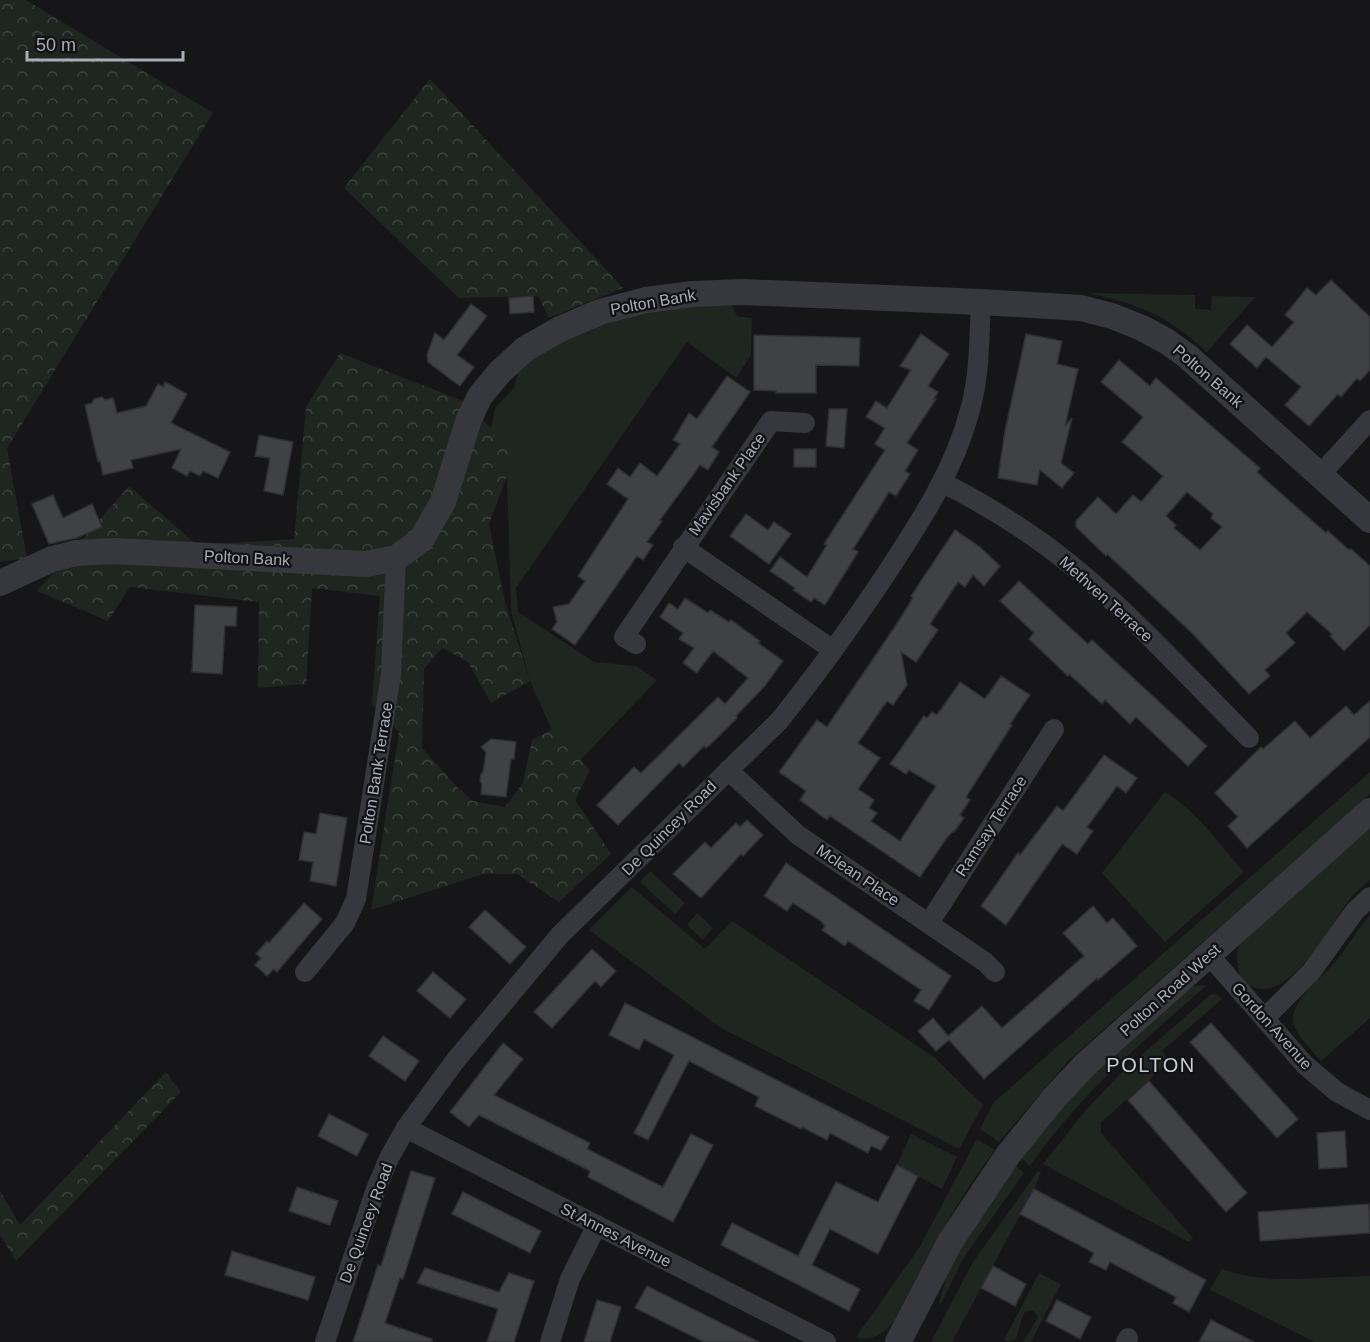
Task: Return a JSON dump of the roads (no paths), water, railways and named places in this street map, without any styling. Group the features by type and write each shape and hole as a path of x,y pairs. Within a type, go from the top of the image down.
{"street":[{"name":"Polton Bank","path":"0,583 52,559 113,551 366,564 396,558 421,540 443,502 469,419 480,396 500,372 525,349 560,329 600,312 646,300 693,294 742,292 981,302 1081,308 1112,316 1166,340 1187,356 1370,520"},
{"name":"De Quincey Road","path":"325,1342 376,1189 389,1158 406,1128 455,1061 560,935 779,721 807,686 876,589 943,483 960,444 971,408 978,370 981,302"},
{"path":"1320,475 1370,420"},
{"name":"Mavisbank Place","path":"636,644 624,637 683,547 771,421 806,423"},
{"name":"Methven Terrace","path":"943,483 998,513 1042,542 1089,581 1140,628 1249,738"},
{"name":"Mavisbank Place","path":"683,547 833,650"},
{"name":"Polton Bank Terrace","path":"305,972 345,922 356,899 391,674 396,558"},
{"name":"Ramsay Terrace","path":"929,923 1054,729"},
{"name":"Mclean Place","path":"728,770 798,835 929,923 985,962 995,972"},
{"name":"Polton Road West","path":"898,1342 950,1242 1008,1155 1054,1098 1086,1064 1370,811"},
{"path":"1265,1018 1311,972 1355,911 1370,897"},
{"name":"Gordon Avenue","path":"1209,955 1305,1065 1337,1092 1370,1110"},
{"name":"St Annes Avenue","path":"406,1128 826,1342"},
{"path":"550,1342 570,1279 597,1225"}],"district":[{"name":"POLTON","path":"1151,1065"}]}
